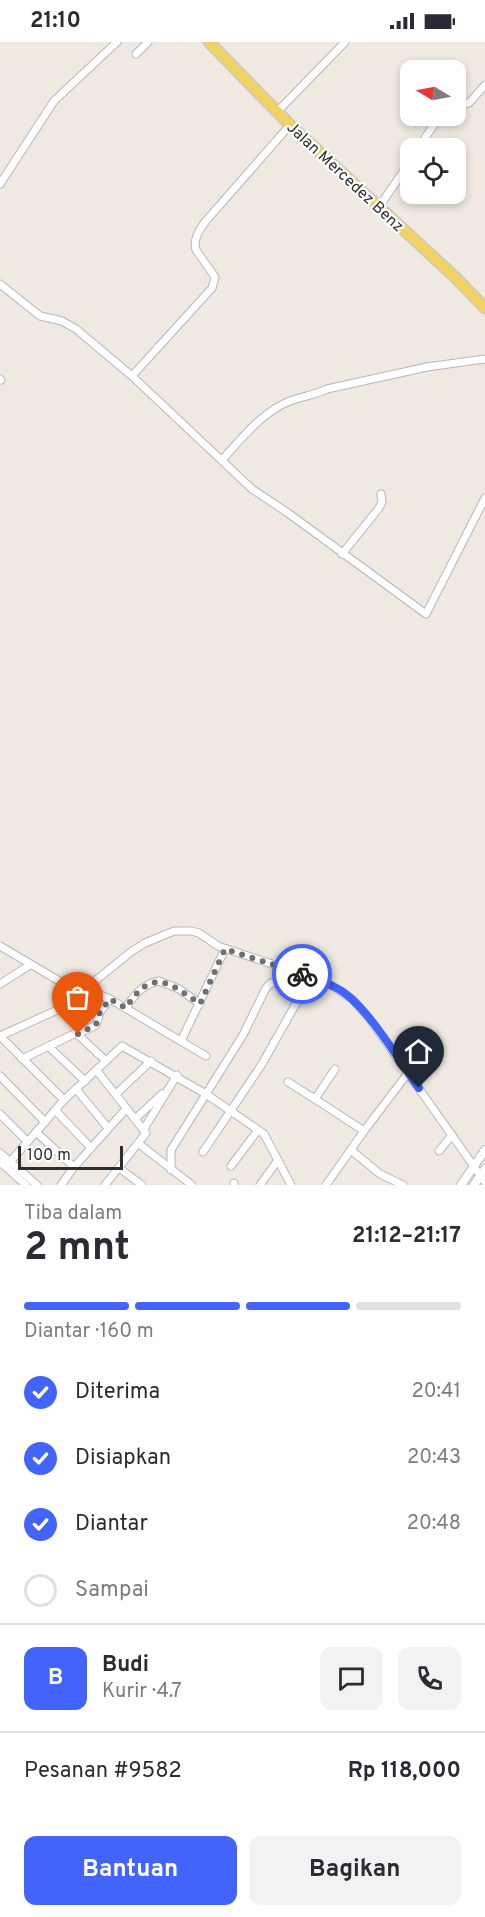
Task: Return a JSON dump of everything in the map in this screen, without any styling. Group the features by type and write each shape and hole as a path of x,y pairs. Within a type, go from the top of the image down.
{"main road":[{"name":"Jalan Mercedez Benz","path":"209,42 290,125 455,276 485,308"}],"street":[{"path":"0,184 54,101 117,42"},
{"path":"136,54 148,42"},
{"path":"277,112 345,42"},
{"path":"466,103 485,85"},
{"path":"132,376 212,288 215,277 196,250 194,245 197,235 205,222 290,125"},
{"path":"379,207 400,176"},
{"path":"0,284 40,316 62,321 76,329 132,376 252,489 426,614 485,498"},
{"path":"222,460 265,417 290,401 327,389 427,367 485,359"},
{"path":"342,554 379,508 381,494"},
{"path":"0,946 69,985 81,987 95,981 145,943 174,931 195,932 225,949 318,979 341,990 363,1011 483,1176 474,1185"},
{"path":"182,1041 225,949"},
{"path":"0,984 30,965"},
{"path":"126,1008 145,986 159,981 179,989 200,1004"},
{"path":"171,1170 171,1150 243,1035 269,985 278,982 296,992 299,998 284,1027 203,1152"},
{"path":"64,1100 0,1036 88,996 100,994 110,999 206,1056"},
{"path":"22,1059 72,1034 78,1034 96,1025 100,1012 110,999"},
{"path":"78,1034 106,1061"},
{"path":"48,1046 85,1081"},
{"path":"10,1162 64,1100 122,1046 177,1075 258,1130 267,1138 291,1185"},
{"path":"116,1094 151,1061"},
{"path":"315,1099 335,1069"},
{"path":"97,1071 146,1133 105,1185"},
{"path":"326,1185 408,1073"},
{"path":"144,1130 177,1075"},
{"path":"0,1076 45,1122"},
{"path":"288,1082 364,1131"},
{"path":"135,1119 168,1088"},
{"path":"76,1089 108,1128"},
{"path":"61,1185 74,1167 126,1109"},
{"path":"55,1110 91,1148"},
{"path":"0,1114 27,1141"},
{"path":"231,1166 258,1130"},
{"path":"36,1132 74,1167"},
{"path":"440,1151 452,1135"},
{"path":"138,1144 171,1170 195,1184"},
{"path":"351,1150 380,1174 403,1185"},
{"path":"461,1185 485,1150"},
{"path":"0,1152 23,1181"},
{"path":"260,1185 278,1160"},
{"path":"0,1162 23,1181 37,1185"},
{"path":"119,1168 142,1185"}],"way so far":[{"path":"78,1034 96,1025 100,1012 110,999 126,1008 141,989 154,982 169,984 200,1004 225,949 302,974"}],"route":[{"path":"302,974 326,982 352,999 369,1018 419,1088"}]}
